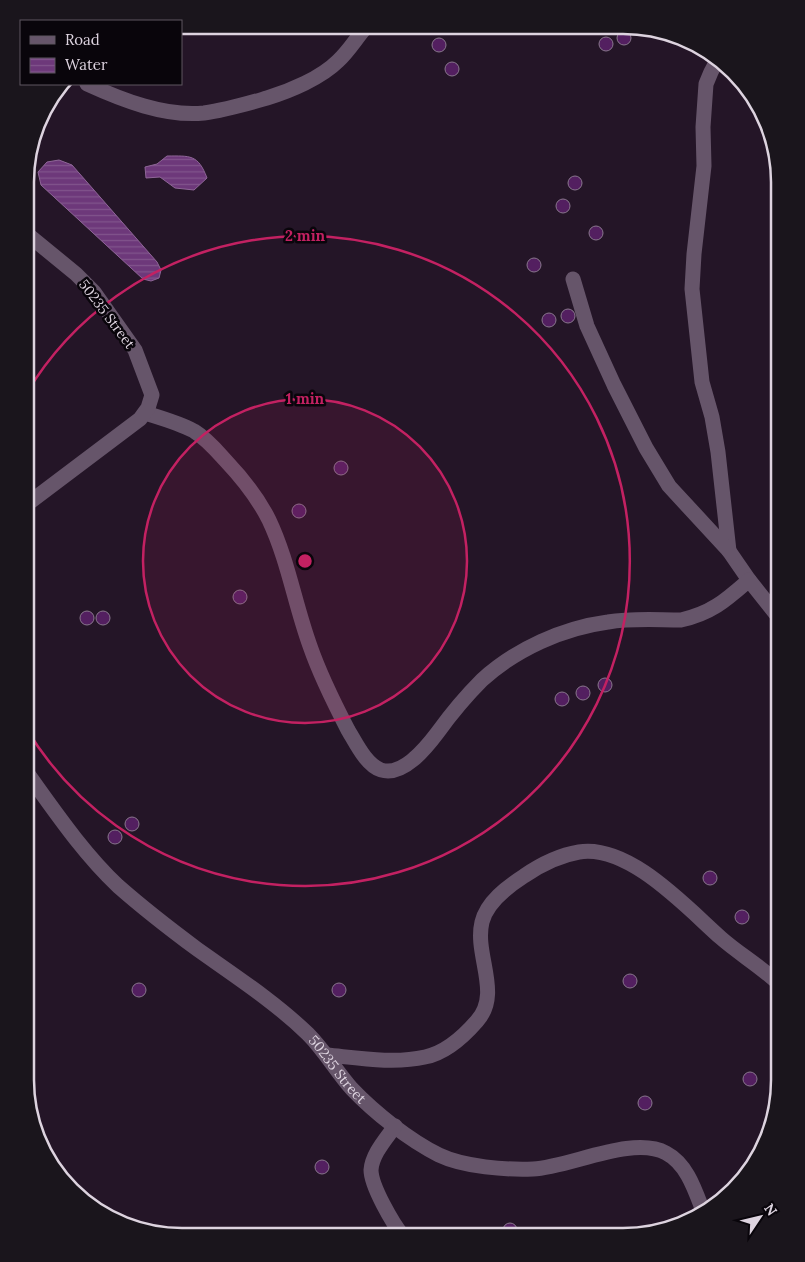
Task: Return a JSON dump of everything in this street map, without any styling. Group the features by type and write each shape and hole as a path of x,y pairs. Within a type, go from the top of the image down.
{"street":[{"path":"90,85 142,105 175,112 202,113 233,108 285,93 313,79 338,62 361,34"},
{"path":"715,65 706,84 703,127 704,166 692,289 702,382 712,417 718,452 729,551"},
{"name":"50235 Street","path":"34,240 76,274 94,292 135,350 152,395 145,413"},
{"path":"573,279 587,326 614,385 668,486 729,551 771,608"},
{"path":"34,499 140,419 145,413 194,431 210,443 250,489 268,519 279,545 310,646 339,713 367,759 374,768 383,771 392,772 416,757 483,679 542,641 583,627 609,622 681,620 692,617 713,609 749,580"},
{"name":"50235 Street","path":"34,781 74,837 118,886 195,947 264,996 308,1034 327,1055 351,1088 380,1116 440,1155 479,1167 534,1169 622,1149 643,1147 666,1152 681,1164 690,1178 700,1207"},
{"path":"327,1055 402,1060 426,1057 446,1048 465,1034 479,1020 485,1008 488,994 480,943 482,922 493,902 506,887 532,870 558,858 580,852 603,853 624,860 643,870 771,978"},
{"path":"395,1126 378,1150 371,1171 374,1185 397,1228"}],"water":[{"path":"167,156 182,156 196,160 204,170 207,178 194,190 175,188 160,177 146,178 145,167 157,164"},
{"path":"59,160 72,165 157,262 161,270 159,278 151,281 143,279 41,185 38,172 47,162"}],"building":[{"path":"618,34 630,35 629,43 624,45 619,43 617,38"},
{"path":"606,37 611,39 613,44 611,49 606,51 601,49 599,44 601,39"},
{"path":"439,38 444,40 446,45 444,50 439,52 434,50 432,45 434,40"},
{"path":"452,62 457,64 459,69 457,74 452,76 447,74 445,69 447,64"},
{"path":"575,176 580,178 582,183 580,188 575,190 570,188 568,183 570,178"},
{"path":"563,199 568,201 570,206 568,211 563,213 558,211 556,206 558,201"},
{"path":"596,226 601,228 603,233 601,238 596,240 591,238 589,233 591,228"},
{"path":"534,258 539,260 541,265 539,270 534,272 529,270 527,265 529,260"},
{"path":"568,309 573,311 575,316 573,321 568,323 563,321 561,316 563,311"},
{"path":"549,313 554,315 556,320 554,325 549,327 544,325 542,320 544,315"},
{"path":"341,461 346,463 348,468 346,473 341,475 336,473 334,468 336,463"},
{"path":"299,504 304,506 306,511 304,516 299,518 294,516 292,511 294,506"},
{"path":"240,590 245,592 247,597 245,602 240,604 235,602 233,597 235,592"},
{"path":"87,611 92,613 94,618 92,623 87,625 82,623 80,618 82,613"},
{"path":"103,611 108,613 110,618 108,623 103,625 98,623 96,618 98,613"},
{"path":"605,678 610,680 612,685 610,690 605,692 600,690 598,685 600,680"},
{"path":"583,686 588,688 590,693 588,698 583,700 578,698 576,693 578,688"},
{"path":"562,692 567,694 569,699 567,704 562,706 557,704 555,699 557,694"},
{"path":"132,817 137,819 139,824 137,829 132,831 127,829 125,824 127,819"},
{"path":"115,830 120,832 122,837 120,842 115,844 110,842 108,837 110,832"},
{"path":"710,871 715,873 717,878 715,883 710,885 705,883 703,878 705,873"},
{"path":"742,910 747,912 749,917 747,922 742,924 737,922 735,917 737,912"},
{"path":"630,974 635,976 637,981 635,986 630,988 625,986 623,981 625,976"},
{"path":"139,983 144,985 146,990 144,995 139,997 134,995 132,990 134,985"},
{"path":"339,983 344,985 346,990 344,995 339,997 334,995 332,990 334,985"},
{"path":"750,1072 755,1074 757,1079 755,1084 750,1086 745,1084 743,1079 745,1074"},
{"path":"645,1096 650,1098 652,1103 650,1108 645,1110 640,1108 638,1103 640,1098"},
{"path":"322,1160 327,1162 329,1167 327,1172 322,1174 317,1172 315,1167 317,1162"},
{"path":"510,1223 516,1227 504,1228 505,1225"}]}
